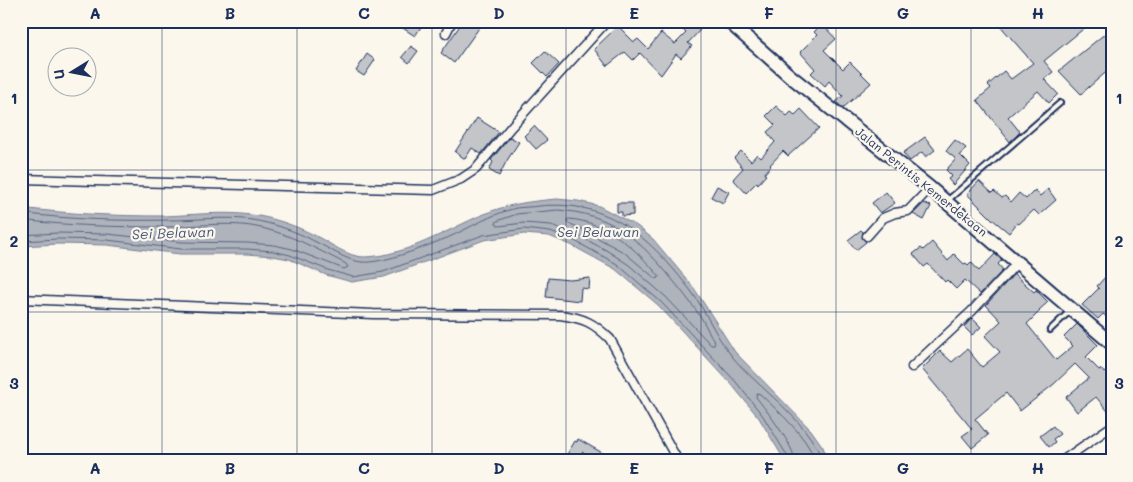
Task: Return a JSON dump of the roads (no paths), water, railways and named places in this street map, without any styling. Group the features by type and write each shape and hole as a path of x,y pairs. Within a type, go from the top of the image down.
{"main road":[{"name":"Jalan Perintis Kemerdekaan","path":"728,21 789,75 930,188 1018,262 1112,344"}],"street":[{"path":"446,33 452,21"},
{"path":"21,179 433,190 462,179 476,169 511,126 607,21"},
{"path":"868,236 884,218 895,213 908,211 930,188"},
{"path":"912,367 972,311 1018,262"},
{"path":"21,299 373,314 560,315 574,317 596,326 610,339 678,461"},
{"path":"1062,461 1112,426"}],"lane":[{"path":"946,202 1060,103"},
{"path":"1050,330 1072,310"}],"water":[{"name":"Sei Belawan","path":"557,199 599,206 637,226 653,239 694,288 735,352 811,430 823,447 828,461 785,461 759,418 732,385 658,305 615,269 571,245 549,236 524,234 484,240 384,277 352,282 326,275 289,259 273,256 180,254 107,245 58,244 21,246 21,208 129,216 230,213 259,216 284,222 309,232 352,255 364,257 380,256 411,247 484,214 511,205"}]}
